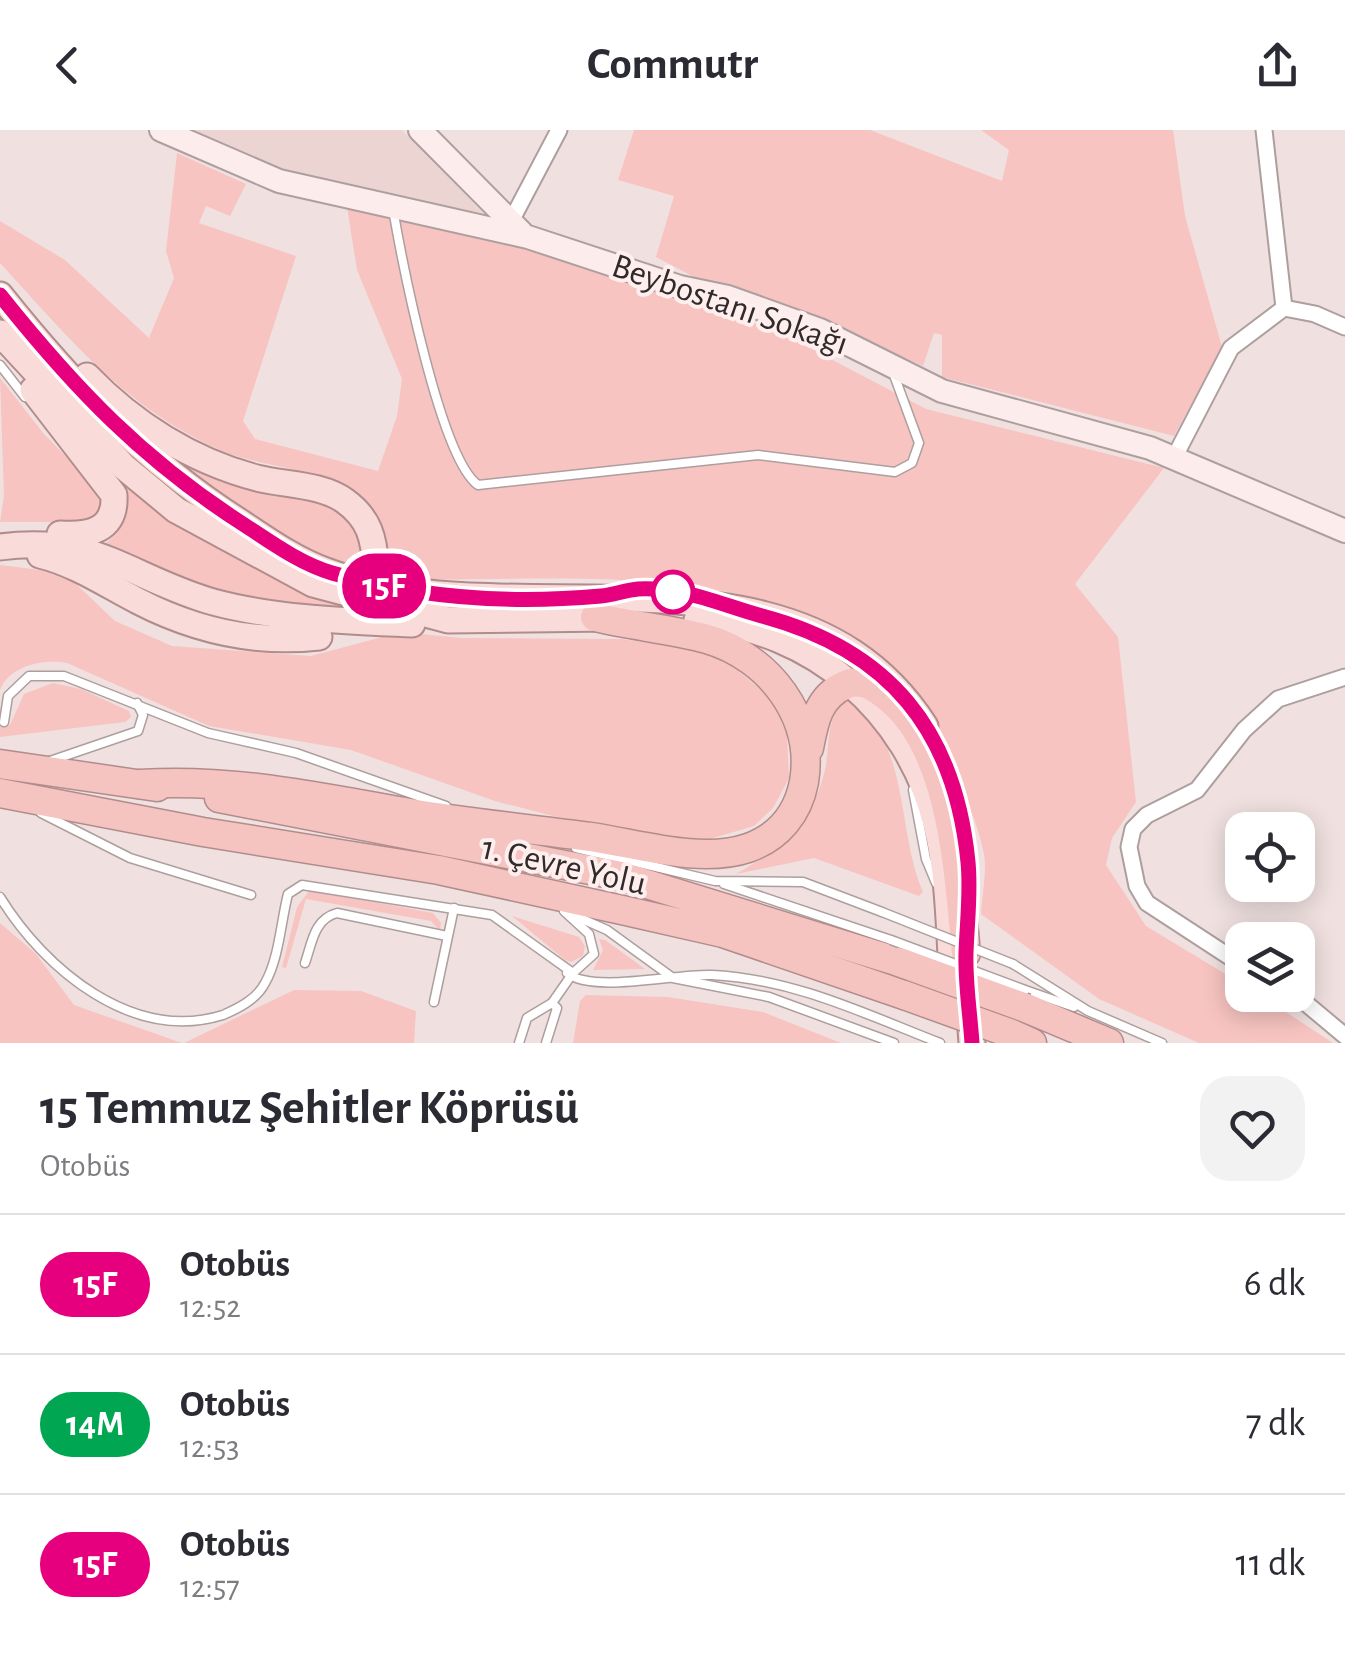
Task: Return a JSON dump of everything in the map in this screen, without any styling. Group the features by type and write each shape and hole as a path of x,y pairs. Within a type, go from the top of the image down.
{"highway":[{"path":"599,607 706,639 738,652 759,667 791,702 807,765"},
{"path":"140,784 195,781 268,787 484,824 704,853 737,851 781,829 800,800 817,710 834,691 850,682 869,683 892,700 922,744 941,785 959,879 966,953"},
{"name":"1. Çevre Yolu","path":"0,764 140,784 621,876 895,951 1026,999 1109,1043"},
{"name":"1. Çevre Yolu","path":"0,793 203,832 440,870 723,933 1022,1039"}],"main road":[{"path":"4,299 46,334 123,411 176,445 240,472 332,493 347,502 368,523 376,568"},
{"path":"4,299 74,386 150,458 217,507 312,565 396,590 450,596 599,607 743,610 826,638 874,665 906,697 953,782 968,864 970,920 966,953 972,1043"},
{"path":"0,332 124,467 176,510 313,584 448,620"},
{"path":"0,348 82,456 112,486 114,504 110,522 89,534 0,535"},
{"path":"0,548 55,544 90,550 213,602 252,608 419,624 599,607 641,618 708,621 794,645 850,682 898,734 916,766 936,824 948,899 956,1043"},
{"path":"0,548 68,562 168,616 240,636 319,637"}],"street":[{"name":"Beybostanı Sokağı","path":"160,130 279,181 393,209 519,230 680,288 728,297 820,330 942,391 1174,458 1345,531"},
{"path":"420,130 519,230 560,130"},
{"path":"1264,130 1284,308"},
{"path":"1174,458 1231,348 1284,308 1315,314 1345,327"},
{"path":"1225,954 1147,904 1137,886 1128,847 1133,829 1148,816 1197,790 1244,730 1278,699 1345,678"},
{"path":"1315,1011 1345,1036"}],"lane":[{"path":"393,209 405,279 452,444 465,476 478,485 758,454 895,472 912,463 918,443 890,366"},
{"path":"0,365 68,448 82,456"},
{"path":"4,722 8,696 29,676 64,676 208,733 296,753 484,824 714,881 895,951"},
{"path":"30,769 138,731 142,715 137,704"},
{"path":"0,793 130,858 251,894"},
{"path":"440,870 564,911 607,930 673,978 769,997 894,1043"},
{"path":"714,881 803,882 1013,964 1088,1011 1162,1043"},
{"path":"0,897 74,986 108,1009 196,1027 244,1006 265,984 288,894 302,884 454,908 506,921 572,976 673,978 708,974 770,982 837,1001 940,1043"},
{"path":"434,1002 454,908"},
{"path":"518,1043 527,1018 552,1003 594,954 589,934 564,911"},
{"path":"305,964 318,925 325,916 337,913 447,936"},
{"path":"1026,999 1088,1011"},
{"path":"546,1043 557,1008 552,1003"}],"shaded area":[{"path":"181,130 402,130 483,213 284,177"},
{"path":"634,130 870,130 1002,181 1009,150 981,130 1173,130 1185,216 1222,347 1174,436 942,377 942,335 934,333 923,366 761,295 694,277 656,257 674,196 618,180"},
{"path":"177,153 246,184 230,216 206,206 199,223 296,256 243,421 255,439 378,471 397,416 402,379 357,270 347,207 561,250 785,335 926,409 1164,468 1075,584 1118,637 1136,802 1112,838 1106,865 1146,926 1225,974 1225,1012 1286,1012 1333,1043 1199,1043 1099,999 981,914 984,854 950,761 906,689 849,639 782,607 707,588 628,580 390,579 387,547 377,518 349,490 314,475 220,450 126,392 0,263 0,221 65,260 149,338 174,278 166,251"},
{"path":"0,378 44,434 95,486 101,499 99,514 86,522 0,522 4,496"},
{"path":"161,449 344,510 366,547 364,568 305,549 255,522"},
{"path":"126,484 209,543 300,587 364,612 228,598 97,549 124,522 128,504"},
{"path":"0,565 40,570 74,582 115,621 172,646 311,656 401,632 461,638 622,639 697,650 726,660 772,700 787,734 789,778 773,808 754,826 703,841 576,822 495,801 351,750 209,726 67,663 48,662 20,669 0,690"},
{"path":"53,683 81,689 129,711 131,717 125,722 0,737 0,724 10,725 24,694"},
{"path":"850,700 870,718 893,763 923,892 919,896 814,858 736,874 781,843 803,820 825,770 832,720 842,704"},
{"path":"310,890 433,913 441,923 440,931 431,921 306,899 286,968 282,967 297,907"},
{"path":"512,916 579,937 585,946 583,956 571,962 565,960"},
{"path":"0,923 36,954 74,1005 182,1043 0,1043"},
{"path":"599,939 645,969 593,970 603,950"},
{"path":"294,990 361,991 416,1011 414,1043 184,1043"},
{"path":"586,995 668,997 763,1012 841,1043 573,1043 580,1001"}],"bus line":[{"name":"15F","path":"0,295 99,413 150,458 217,507 312,565 396,590 450,596 602,596 638,589 707,595 826,638 874,665 906,697 942,754 953,782 968,864 970,920 966,953 972,1043"}]}
